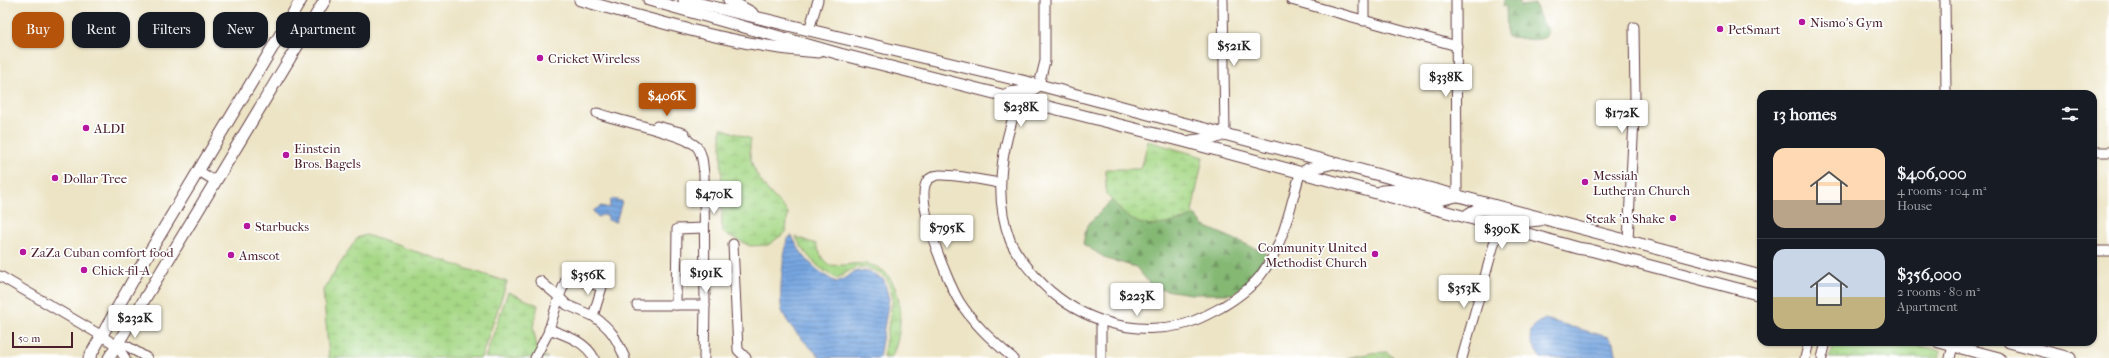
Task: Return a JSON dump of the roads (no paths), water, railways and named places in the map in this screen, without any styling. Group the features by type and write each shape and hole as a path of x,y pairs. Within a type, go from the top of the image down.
{"main road":[{"path":"89,358 137,273 301,0"},
{"path":"109,358 325,0"},
{"path":"580,0 738,41 793,51 840,54"},
{"path":"649,0 840,54 1183,141 1577,248 1590,250 1757,294"},
{"path":"684,0 1040,85 1757,275"},
{"path":"730,0 763,19"},
{"path":"999,94 1024,92 1032,90 1040,85"},
{"path":"1183,141 1210,139 1224,134"},
{"path":"1300,174 1308,169 1335,164"},
{"path":"1372,192 1400,190 1439,200 1458,196"},
{"path":"1466,217 1473,210 1481,209 1525,221 1546,219"},
{"path":"1590,250 1611,248 1628,241"},
{"path":"1961,346 1999,358"},
{"path":"2024,346 2070,358"}],"street":[{"path":"809,30 818,0"},
{"path":"1040,85 1045,61 1044,0"},
{"path":"1223,0 1224,134"},
{"path":"1292,0 1457,46"},
{"path":"1364,0 1364,20"},
{"path":"1456,0 1458,196"},
{"path":"1945,0 1946,90"},
{"path":"1628,241 1635,98 1634,27"},
{"path":"1019,99 1004,150 999,183 1002,210 1010,241 1029,270 1048,291 1088,316 1101,322 1129,327 1156,328 1181,325 1202,317 1237,297 1258,279 1272,260 1300,174"},
{"path":"597,113 648,127 657,138 666,140 672,134 684,133 689,142 697,147 702,158 704,175 704,358"},
{"path":"2097,152 2109,152"},
{"path":"199,171 215,181"},
{"path":"999,183 937,174 928,180 924,187 927,217 941,265 959,301 979,326 998,346 1013,358"},
{"path":"676,305 677,229 704,228"},
{"path":"1462,358 1496,236 1502,231 1514,230"},
{"path":"733,244 738,350 746,358"},
{"path":"2097,251 2109,251"},
{"path":"0,276 102,336 116,346 125,358"},
{"path":"535,358 549,329 567,277 602,287 593,316"},
{"path":"540,281 567,305 593,316 605,324 615,335 625,358"},
{"path":"637,305 705,305"},
{"path":"1101,322 1101,358"},
{"path":"549,329 579,342 589,349 594,358"},
{"path":"116,346 127,346 147,358"},
{"path":"1805,358 1808,346"},
{"path":"1822,358 1825,346"},
{"path":"1950,358 1954,346"}],"water":[{"path":"611,199 622,201 616,222 607,220 608,216 602,215 598,217 593,211 601,206 609,208"},
{"path":"792,236 810,263 828,278 836,282 857,271 869,272 884,280 889,299 879,358 821,358 790,325 781,307 781,288 787,239"},
{"path":"1545,319 1608,337 1614,343 1617,358 1541,358 1533,347 1530,337 1533,327"}],"place":[{"name":"Nismo's Gym","path":"1802,22"},
{"name":"PetSmart","path":"1720,29"},
{"name":"Cricket Wireless","path":"540,58"},
{"name":"ALDI","path":"86,128"},
{"name":"Einstein Bros. Bagels","path":"286,155"},
{"name":"Dollar Tree","path":"55,178"},
{"name":"Messiah Lutheran Church","path":"1585,182"},
{"name":"Steak 'n Shake","path":"1673,218"},
{"name":"Starbucks","path":"247,226"},
{"name":"ZaZa Cuban comfort food","path":"23,252"},
{"name":"Community United Methodist Church","path":"1375,254"},
{"name":"Amscot","path":"231,255"},
{"name":"Chick-fil-A","path":"84,270"}]}
